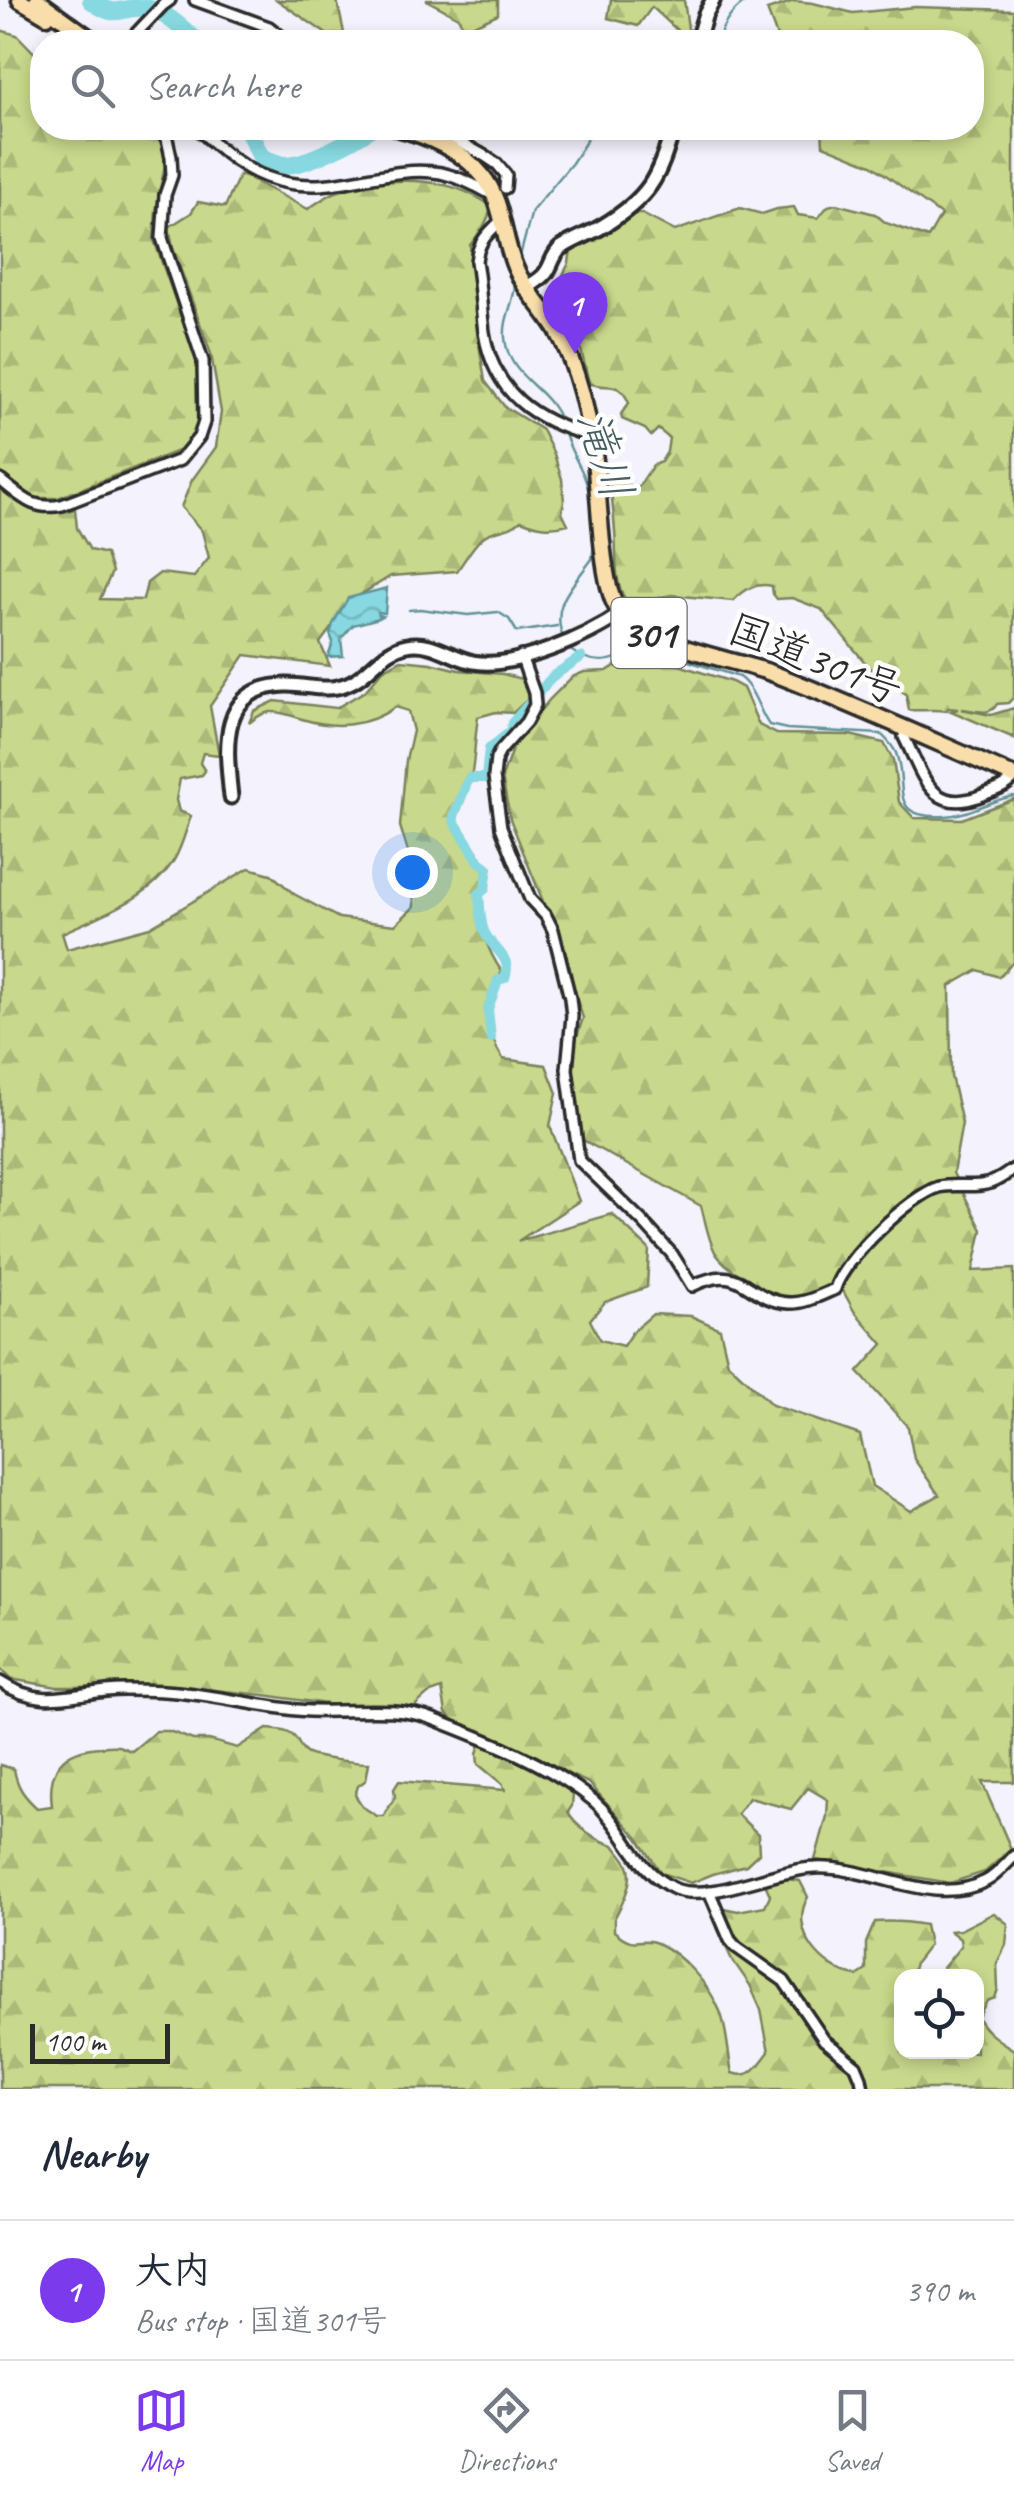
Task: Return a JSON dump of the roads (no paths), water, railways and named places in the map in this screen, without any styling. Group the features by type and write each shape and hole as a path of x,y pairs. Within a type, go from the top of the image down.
{"highway":[{"path":"20,0 44,15 62,18"},
{"path":"43,2 78,30"},
{"name":"301","path":"431,140 469,162 500,192 507,242 523,282 567,350 590,436 608,588 622,613"},
{"name":"国道301号","path":"622,613 658,639 755,667 1014,777"}],"main road":[{"path":"700,30 713,0"},
{"path":"523,282 546,274 563,247 603,226 637,201 659,174 670,140"}],"street":[{"path":"139,30 170,0"},
{"path":"195,0 274,30"},
{"path":"0,480 34,506 62,506 180,460 199,437 204,422 203,360 162,238 165,194 172,175 167,140"},
{"path":"211,140 237,162 282,182 318,186 386,174 427,172 457,177 500,192 506,175 497,164 455,140"},
{"path":"502,219 477,248 476,261 485,336 494,368 523,406 590,436"},
{"path":"231,796 227,733 240,706 264,689 281,685 318,690 346,686 396,647 412,643 485,663 522,656 594,632 622,613"},
{"path":"522,656 535,705 496,758 494,777 501,826 530,899 553,930 570,998 568,1069 578,1160 672,1254 692,1286 727,1276 784,1302 819,1296 835,1289 840,1275 863,1247 914,1199 942,1186 983,1185 1014,1170"},
{"path":"905,729 904,738 930,788 942,799 968,800 1006,786 1014,777"},
{"path":"0,1682 13,1690 50,1700 120,1690 180,1692 294,1710 402,1712 428,1717 545,1768 571,1784 614,1822 650,1872 661,1882 684,1892 709,1891 813,1868 838,1868 930,1890 947,1890 988,1880 1014,1856"},
{"path":"709,1891 736,1948 784,1981 824,2040 856,2066 863,2089"}],"water":[{"path":"387,588 385,613 378,612 382,616 379,618 353,625 341,639 343,656 328,657 333,624 348,598"}],"waterway":[{"name":"滝川","path":"91,0 112,11 151,9 184,30"},
{"path":"722,30 749,0"},
{"name":"滝川","path":"253,140 261,157 285,165 305,161 350,140"},
{"name":"滝川","path":"519,260 532,211 586,140"},
{"path":"676,141 695,140"},
{"name":"滝川","path":"515,283 505,331 508,352 521,374 548,400 561,423"},
{"name":"滝川","path":"564,430 587,485 594,539 592,559 561,606 564,640"},
{"path":"409,610 468,615 498,612 509,619 517,632 557,626"},
{"name":"滝川","path":"567,648 600,661 644,647 739,677 753,693 769,725 881,734 896,753 907,807 926,816 954,815 1014,796"},
{"path":"491,1038 488,1009 498,980 505,978 506,963 482,924 479,894 485,889 488,868 479,861 454,816 469,778 486,778 489,749 510,732 512,723 553,676 581,657"}],"place":[{"name":"大内","path":"575,354"}]}
